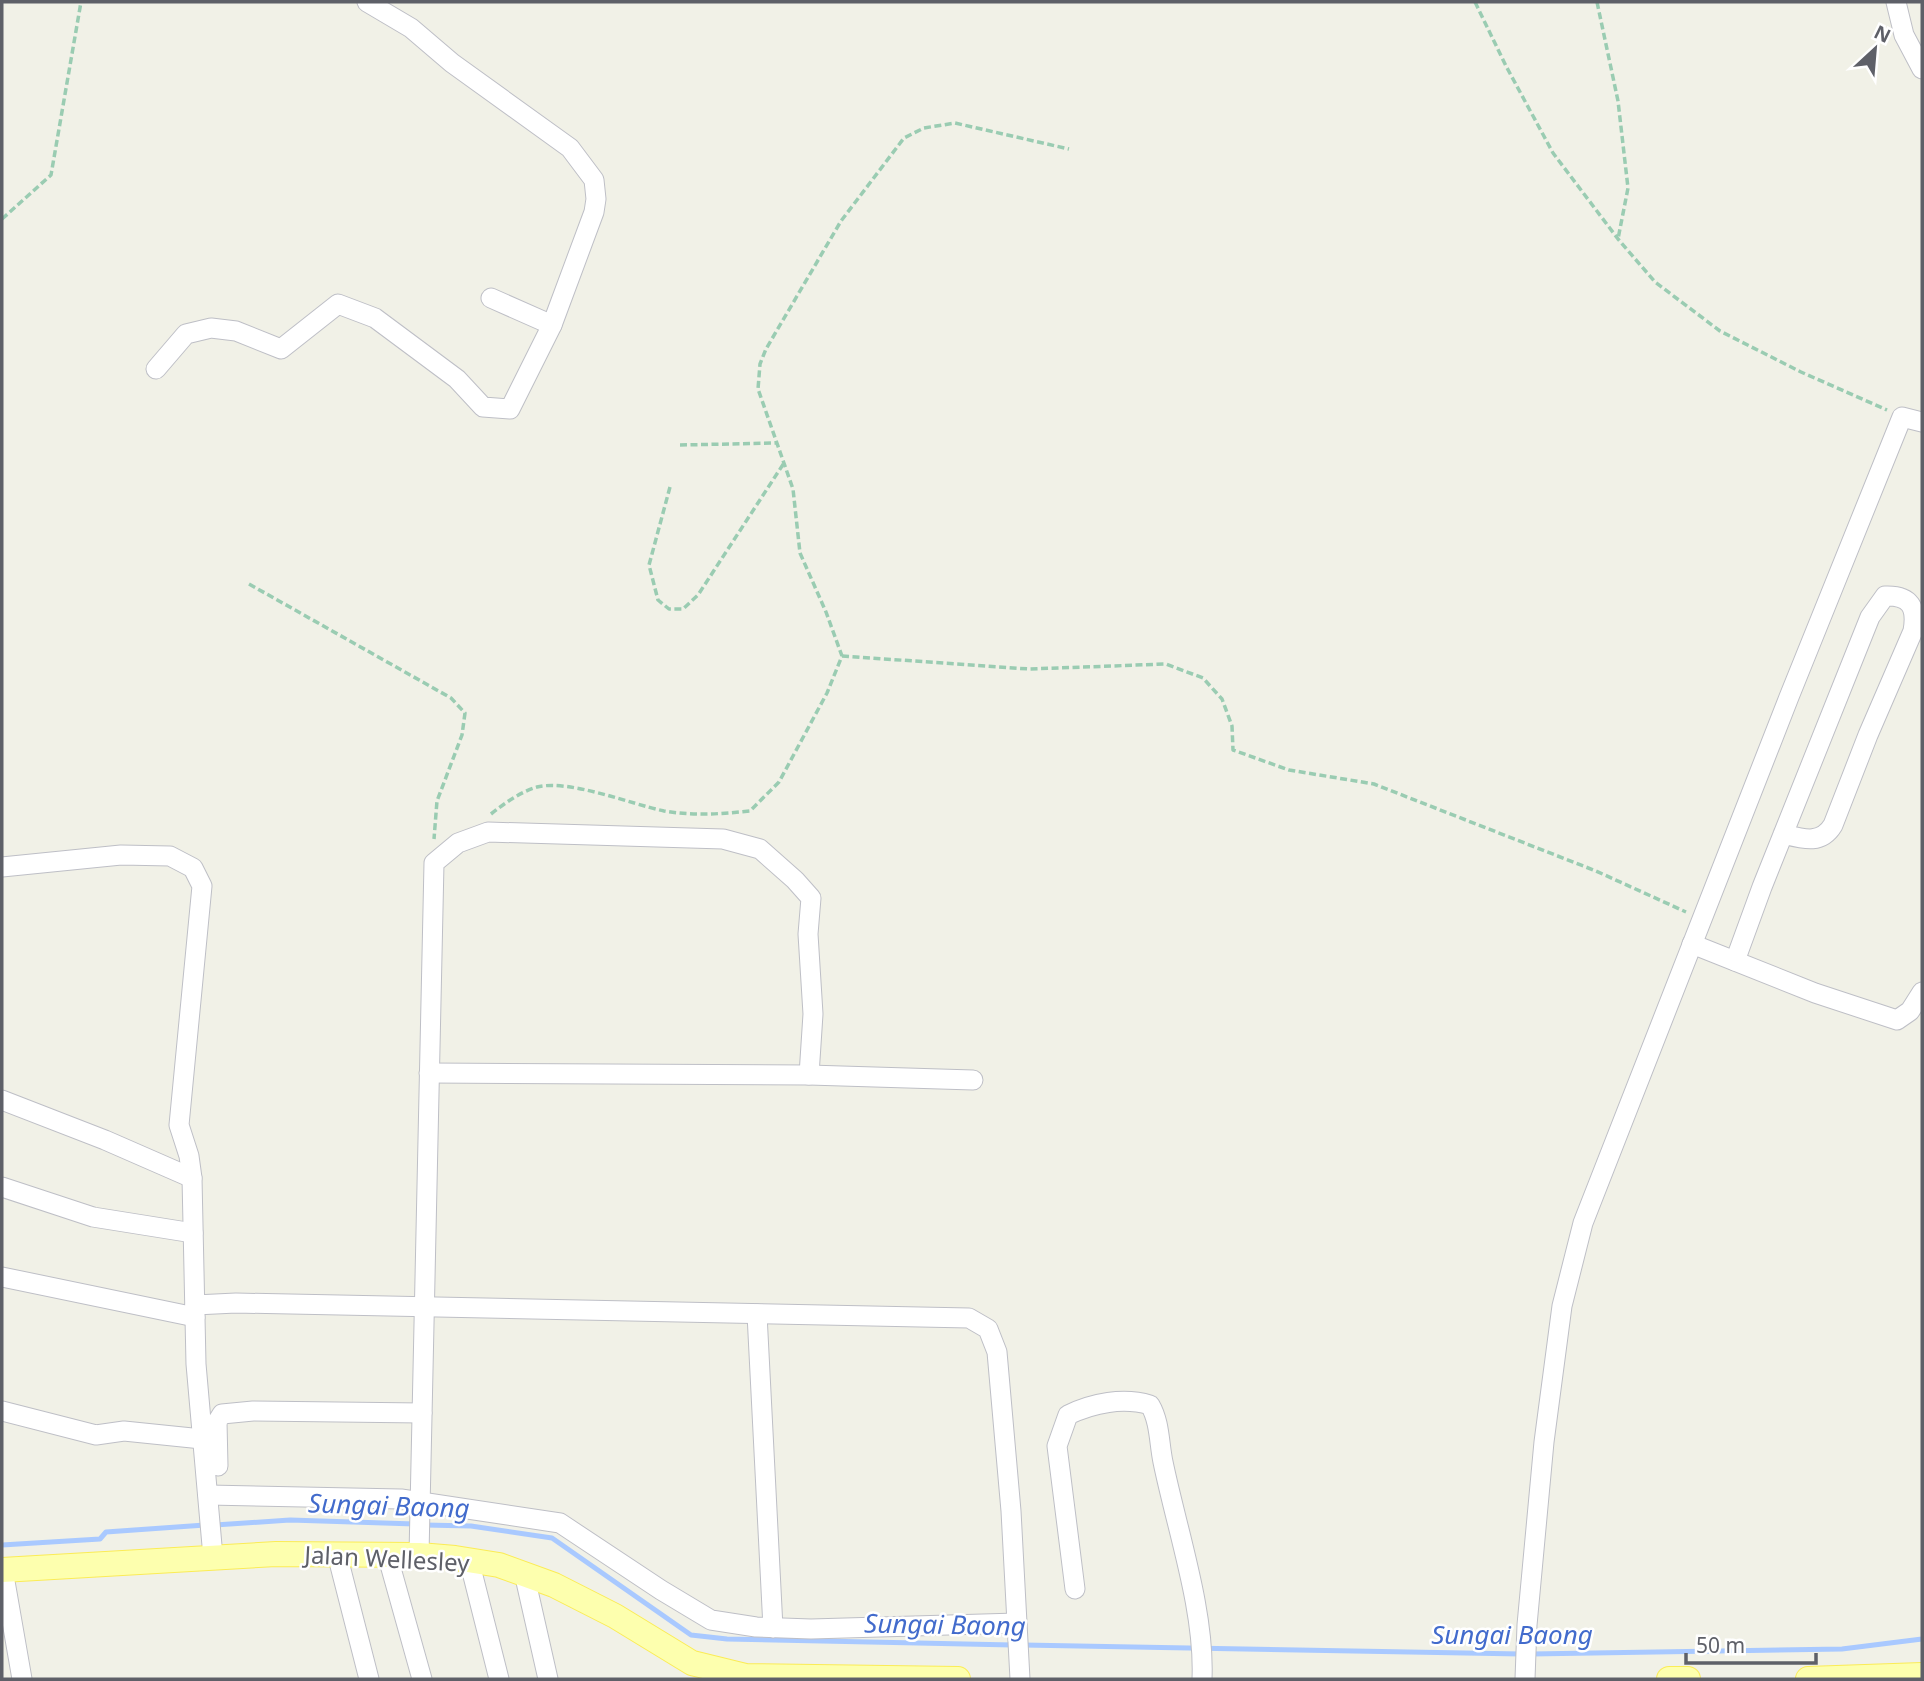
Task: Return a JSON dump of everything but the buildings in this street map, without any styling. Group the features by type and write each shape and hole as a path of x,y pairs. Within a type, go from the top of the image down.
{"main road":[{"name":"Jalan Wellesley","path":"2,1570 212,1547 276,1553 387,1554 419,1545 469,1560 499,1565 554,1585 615,1616 692,1663 745,1676 958,1679"},
{"path":"1808,1679 1922,1675"},
{"path":"1669,1679 1688,1679"}],"street":[{"path":"156,369 186,334 211,328 236,331 281,349 338,304 375,318 457,379 483,407 510,409 552,325 594,212 594,180 582,162 562,142 452,63 411,29 367,2"},
{"path":"1896,2 1904,35 1922,69"},
{"path":"491,298 552,325"},
{"path":"1525,1672 1544,1442 1562,1306 1583,1223 1902,416 1922,422"},
{"path":"1735,961 1783,834 1875,607 1885,596 1905,600 1915,612 1913,631 1833,825 1826,835 1818,839 1783,834"},
{"path":"419,1545 434,863 458,843 488,832 723,839 760,849 811,898 808,934 813,1014 809,1076"},
{"path":"2,867 121,855 170,856 193,869 202,886 179,1125 189,1156 192,1178 195,1364 202,1439 213,1501"},
{"path":"1692,944 1815,993 1897,1020 1910,1011 1922,992"},
{"path":"429,1073 973,1080"},
{"path":"2,1100 105,1140 192,1178"},
{"path":"2,1187 93,1217 193,1233"},
{"path":"2,1277 195,1311 236,1303 969,1318 988,1329 997,1352 1011,1511 1020,1679"},
{"path":"757,1314 773,1628"},
{"path":"1075,1589 1057,1446 1068,1415 1085,1406 1132,1400 1150,1405 1155,1415 1203,1662"},
{"path":"2,1411 96,1435 124,1431 202,1439"},
{"path":"212,1547 217,1422 222,1414 253,1411 422,1413"},
{"path":"213,1501 420,1507 560,1523 660,1590 712,1620 773,1628 811,1629 1017,1628"},
{"path":"337,1554 369,1679"},
{"path":"387,1554 422,1679"},
{"path":"469,1560 499,1679"},
{"path":"2,1570 8,1641 22,1679"},
{"path":"524,1573 548,1679"}],"path":[{"path":"2,219 51,176 81,2"},
{"path":"1475,2 1553,153 1618,239 1655,282 1720,331 1801,372 1902,416"},
{"path":"1597,2 1618,101 1628,188 1618,239"},
{"path":"486,818 511,799 538,787 575,788 665,811 704,815 750,811 779,782 827,693 842,656 800,553 793,489 758,389 760,364 809,273 841,221 904,138 924,128 955,123 1069,149"},
{"path":"680,445 777,443"},
{"path":"670,487 649,565 658,600 669,609 683,609 698,595 784,463"},
{"path":"249,584 451,698 465,713 462,735 437,800 434,863"},
{"path":"842,656 1028,669 1166,664 1203,678 1222,699 1232,726 1233,750 1289,770 1374,784 1596,872 1702,919"}],"waterway":[{"name":"Sungai Baong","path":"215,1525 290,1520 415,1524"},
{"name":"Sungai Baong","path":"2,1545 100,1539 106,1532 205,1525"},
{"name":"Sungai Baong","path":"425,1525 471,1526 552,1538 691,1635 727,1639 1013,1645"},
{"name":"Sungai Baong","path":"1531,1654 1842,1649 1922,1639"},
{"name":"Sungai Baong","path":"1023,1645 1521,1654"}]}
